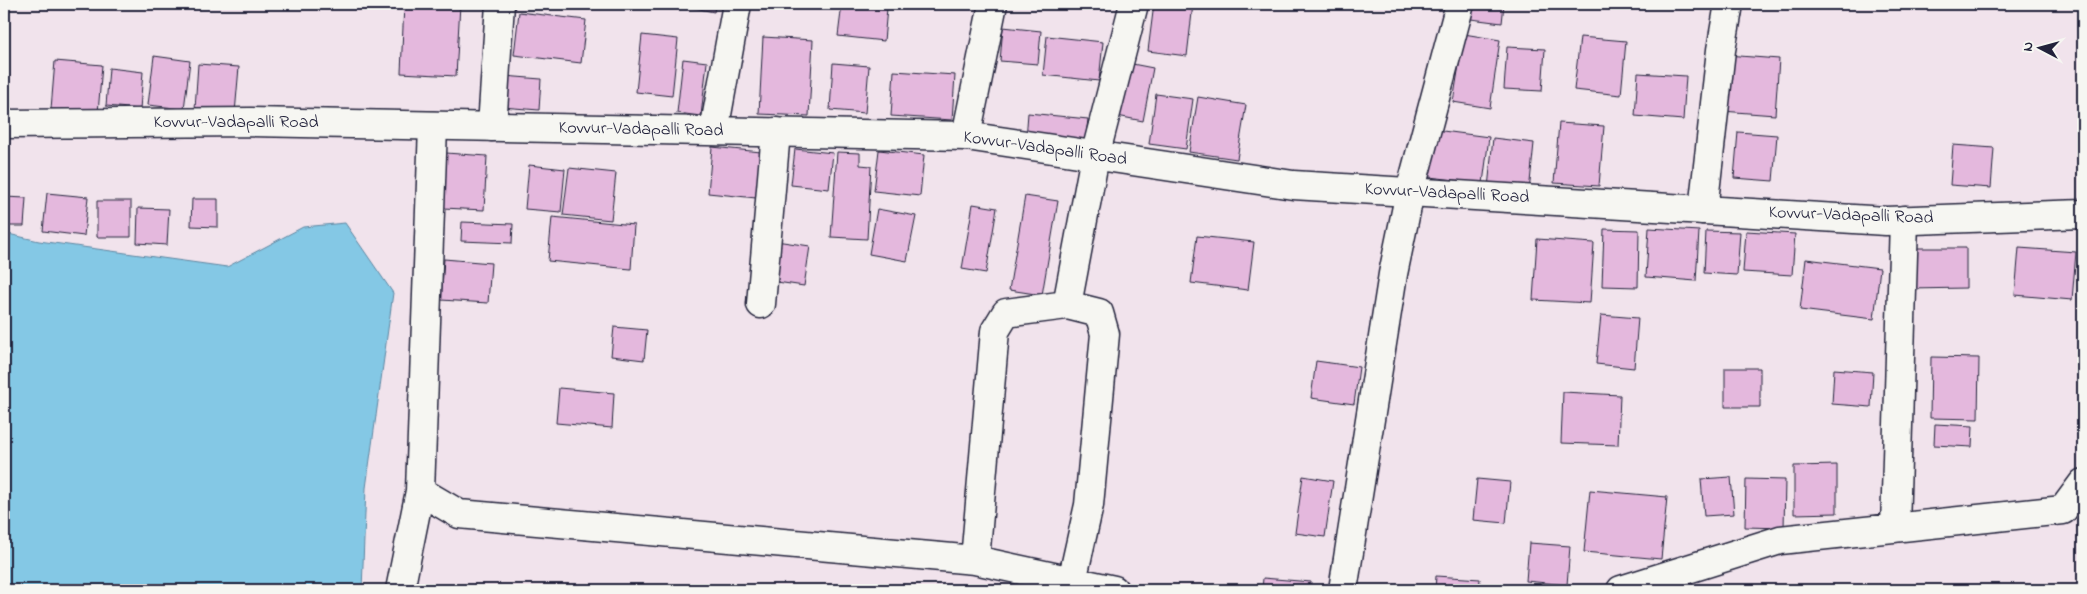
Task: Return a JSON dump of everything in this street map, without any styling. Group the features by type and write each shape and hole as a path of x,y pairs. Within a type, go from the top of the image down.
{"street":[{"path":"492,127 500,4"},
{"path":"714,132 737,4"},
{"path":"966,136 994,4"},
{"path":"1067,306 1095,156 1134,4"},
{"path":"1343,590 1393,274 1410,192 1460,4"},
{"path":"1703,210 1721,50 1729,4"},
{"name":"Kovvur-Vadapalli Road","path":"4,124 251,122 966,136 1292,185 1904,220 2083,214"},
{"path":"400,590 420,491 433,126"},
{"path":"761,304 776,132"},
{"path":"1895,528 1904,220"},
{"path":"975,560 995,331 1006,313 1067,306 1099,313 1105,334 1089,505 1072,581"},
{"path":"1621,590 1780,540 2063,510 2083,483"},
{"path":"420,491 459,514 975,560 1114,590"}],"water":[{"path":"345,223 393,293 366,488 362,590 4,590 4,233 39,241 227,267 303,227"}],"building":[{"path":"404,4 460,4 456,76 401,73"},
{"path":"680,4 716,4 714,12"},
{"path":"842,4 887,8 884,41 838,36"},
{"path":"1154,4 1193,4 1187,56 1148,51"},
{"path":"1473,4 1504,4 1502,23 1471,19"},
{"path":"519,12 586,20 581,63 514,55"},
{"path":"1003,27 1041,31 1038,64 1000,61"},
{"path":"1464,34 1500,40 1490,108 1453,102"},
{"path":"642,35 678,39 672,96 636,92"},
{"path":"1047,36 1103,42 1099,81 1043,75"},
{"path":"763,37 813,40 809,116 759,114"},
{"path":"1580,37 1626,41 1621,95 1574,90"},
{"path":"1507,47 1545,49 1542,91 1504,89"},
{"path":"1726,55 1779,59 1775,115 1722,111"},
{"path":"154,56 190,61 184,109 148,105"},
{"path":"683,59 707,62 701,116 677,113"},
{"path":"55,61 102,65 98,113 51,109"},
{"path":"1122,62 1153,68 1143,121 1112,115"},
{"path":"833,63 869,66 865,113 830,110"},
{"path":"198,64 239,67 235,113 195,109"},
{"path":"109,68 143,72 140,109 106,106"},
{"path":"894,71 955,75 952,120 891,116"},
{"path":"1638,73 1686,76 1683,120 1635,116"},
{"path":"504,76 541,79 539,110 502,107"},
{"path":"1156,94 1193,99 1186,149 1149,144"},
{"path":"1198,97 1246,105 1237,159 1189,152"},
{"path":"1028,113 1088,119 1085,145 1026,139"},
{"path":"1559,123 1604,126 1599,186 1554,183"},
{"path":"1435,130 1489,137 1483,183 1429,177"},
{"path":"1738,132 1777,135 1773,181 1734,178"},
{"path":"1493,138 1534,143 1529,192 1488,188"},
{"path":"1953,145 1994,148 1991,188 1950,185"},
{"path":"712,147 761,152 756,198 708,193"},
{"path":"795,149 833,153 829,189 791,185"},
{"path":"879,150 924,155 920,196 874,191"},
{"path":"837,152 860,153 860,165 871,166 867,239 831,237"},
{"path":"446,153 487,156 484,210 443,208"},
{"path":"529,165 565,169 561,212 525,209"},
{"path":"569,168 616,173 611,220 563,215"},
{"path":"47,193 88,197 84,236 43,231"},
{"path":"1025,196 1058,201 1042,295 1009,290"},
{"path":"4,197 26,198 24,226 4,226"},
{"path":"192,199 218,199 218,227 191,226"},
{"path":"97,201 131,201 131,237 97,237"},
{"path":"973,204 997,208 986,273 962,269"},
{"path":"138,208 169,209 167,245 137,243"},
{"path":"877,209 916,216 907,261 869,254"},
{"path":"552,217 634,225 631,269 548,261"},
{"path":"462,222 513,224 512,243 461,241"},
{"path":"1649,228 1699,231 1696,281 1646,277"},
{"path":"1604,229 1639,230 1638,287 1602,286"},
{"path":"1706,231 1740,232 1737,275 1704,273"},
{"path":"1746,231 1795,234 1792,275 1743,272"},
{"path":"1197,236 1254,242 1248,290 1191,283"},
{"path":"1537,239 1594,243 1590,303 1533,300"},
{"path":"776,241 810,246 804,286 770,281"},
{"path":"1910,248 1966,248 1966,288 1910,289"},
{"path":"2019,248 2076,252 2072,300 2015,295"},
{"path":"444,259 491,263 488,303 441,300"},
{"path":"1806,259 1880,268 1874,319 1800,310"},
{"path":"1601,315 1638,318 1634,368 1596,364"},
{"path":"614,327 647,330 644,360 611,356"},
{"path":"1931,357 1979,358 1978,419 1930,418"},
{"path":"1316,361 1359,367 1354,404 1311,398"},
{"path":"1725,368 1760,368 1760,407 1725,407"},
{"path":"1834,369 1873,372 1871,407 1832,404"},
{"path":"559,388 614,393 612,428 556,423"},
{"path":"1563,392 1620,395 1618,445 1561,443"},
{"path":"1935,424 1973,426 1972,447 1934,445"},
{"path":"1837,465 1837,513 1794,514 1794,466"},
{"path":"1303,476 1333,481 1325,537 1295,533"},
{"path":"1731,477 1734,514 1704,516 1701,479"},
{"path":"1477,479 1510,482 1506,523 1473,520"},
{"path":"1746,479 1785,480 1784,528 1745,527"},
{"path":"1590,490 1667,497 1661,559 1584,552"},
{"path":"1529,543 1570,546 1567,585 1526,581"},
{"path":"1436,576 1480,579 1479,590 1435,590"},
{"path":"1263,578 1311,582 1310,590 1262,590"}]}
